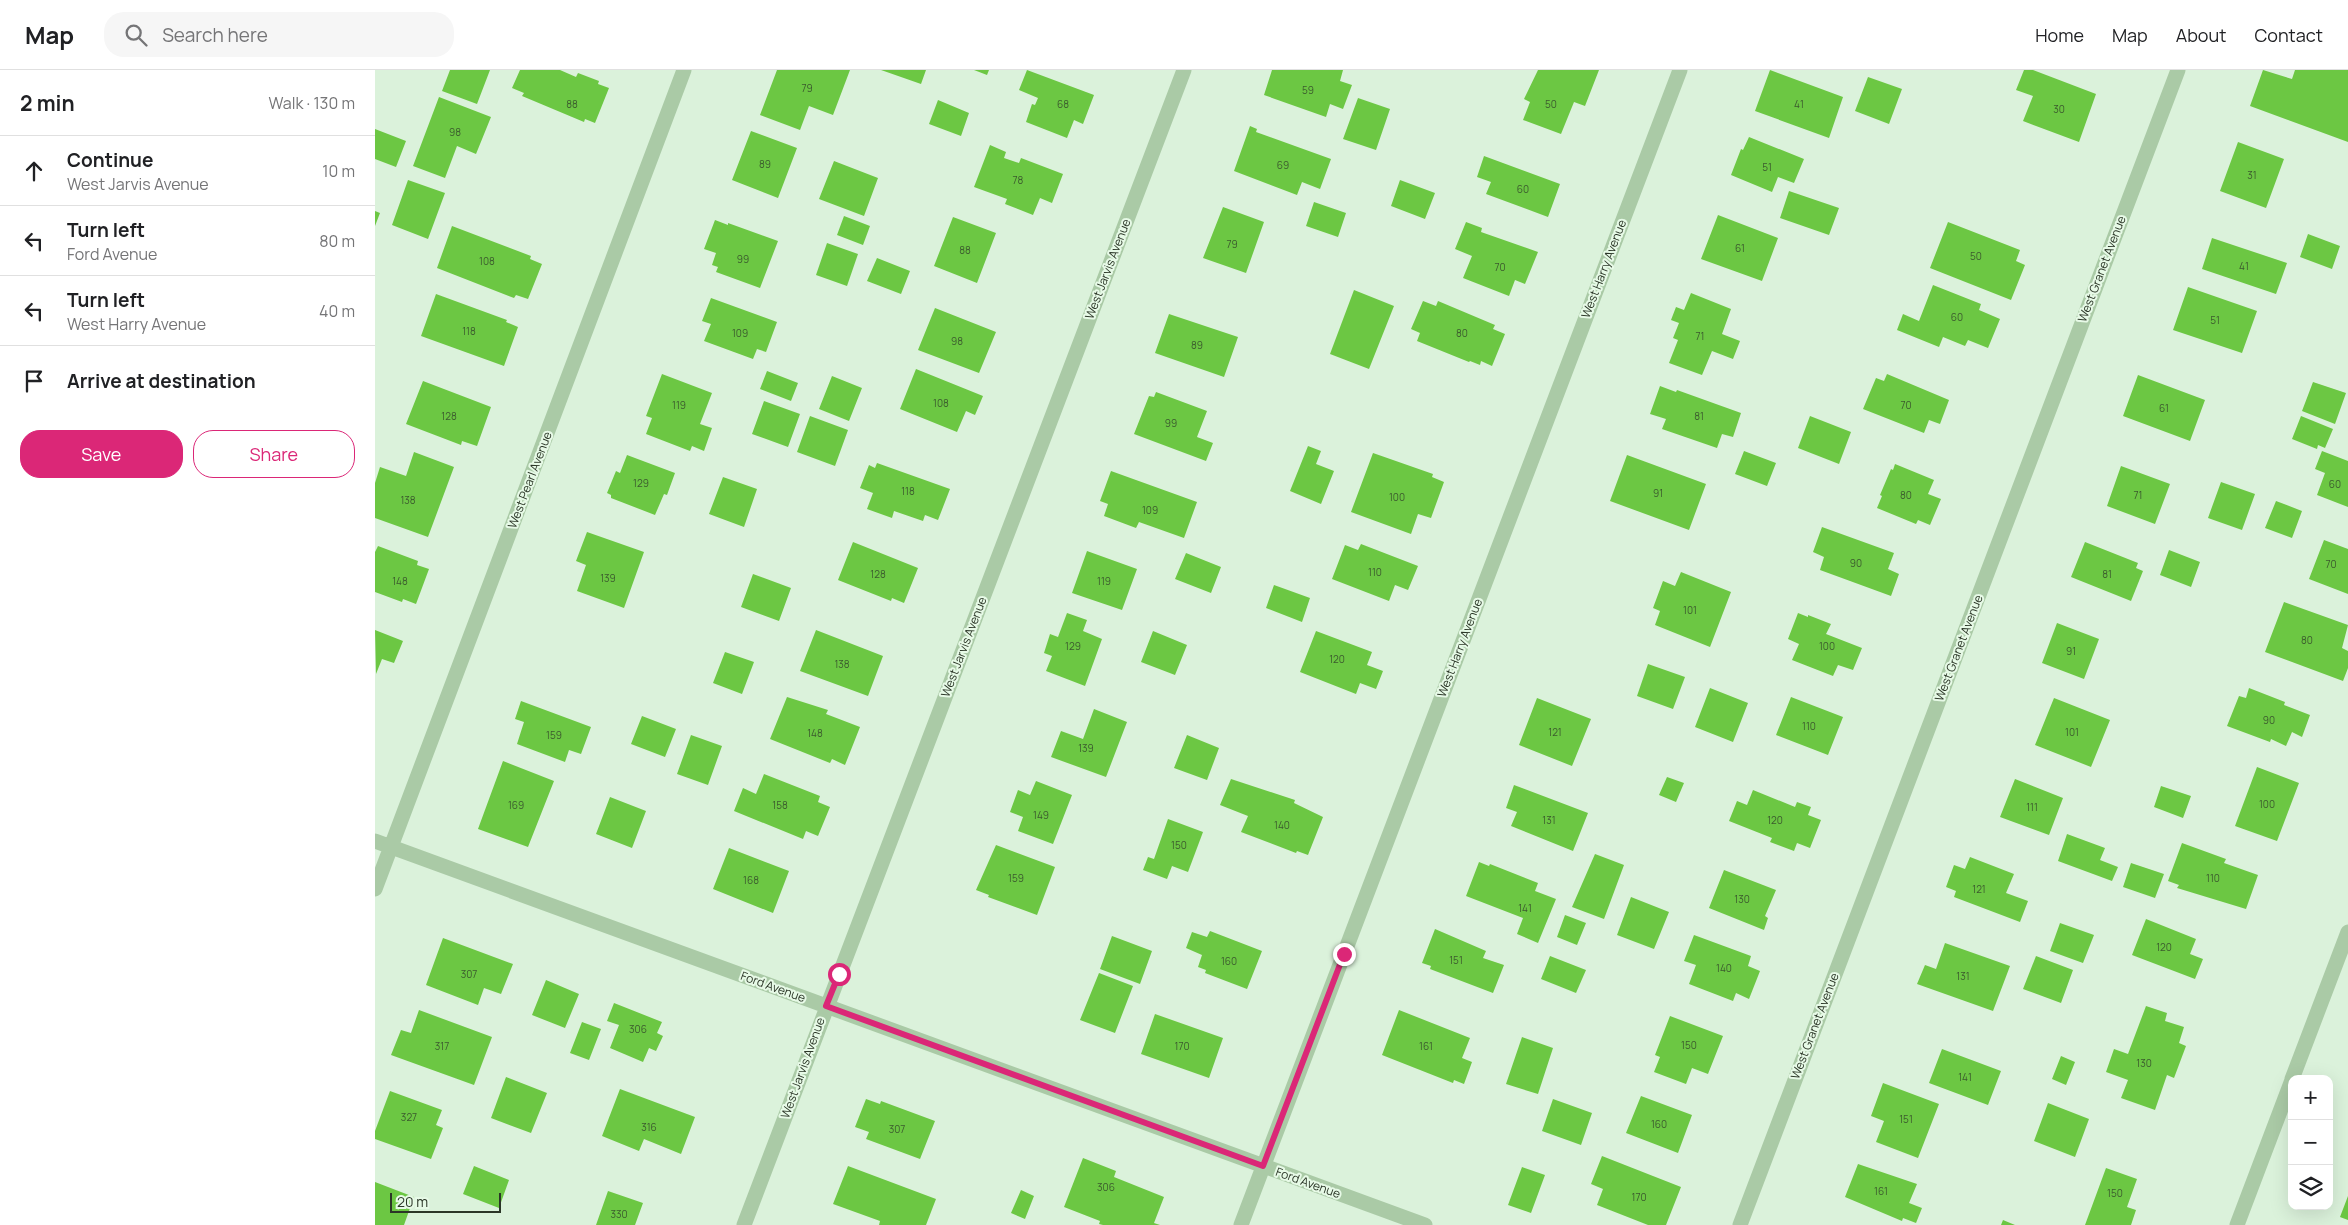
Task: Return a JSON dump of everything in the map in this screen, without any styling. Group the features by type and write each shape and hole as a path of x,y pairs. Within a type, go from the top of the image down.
{"street":[{"name":"West Pearl Avenue","path":"375,889 684,70"},
{"name":"West Jarvis Avenue","path":"744,1225 1184,70"},
{"name":"West Harry Avenue","path":"1241,1225 1679,70"},
{"name":"West Granet Avenue","path":"1740,1225 2177,70"},
{"name":"Ford Avenue","path":"375,842 1425,1225"},
{"path":"2294,1075 2348,932"},
{"path":"2237,1225 2288,1091"}],"building":[{"path":"450,70 490,70 477,104 442,91"},
{"path":"520,70 560,70 576,77 578,73 599,81 598,84 609,88 595,123 585,119 584,122 522,96 524,93 512,88"},
{"path":"777,70 850,70 833,115 809,106 800,130 760,115"},
{"path":"881,70 926,70 921,84"},
{"path":"974,70 989,70 987,75"},
{"path":"1027,70 1094,95 1083,124 1074,120 1067,138 1026,122 1032,104 1035,105 1038,98 1019,90"},
{"path":"1272,70 1343,70 1340,81 1352,85 1343,109 1330,104 1326,117 1264,95"},
{"path":"1538,70 1599,70 1585,106 1574,102 1561,134 1523,120 1530,102 1524,99"},
{"path":"1770,70 1843,97 1829,138 1755,111"},
{"path":"2024,70 2033,70 2096,94 2079,142 2023,121 2033,96 2016,90"},
{"path":"2263,70 2292,79 2295,70 2348,70 2348,142 2250,106"},
{"path":"1868,77 1902,89 1889,124 1855,111"},
{"path":"439,97 491,117 476,154 457,146 445,178 413,166"},
{"path":"1358,98 1390,109 1376,150 1343,139"},
{"path":"938,100 969,113 961,136 929,124"},
{"path":"1250,126 1257,129 1256,132 1331,159 1320,189 1302,182 1297,195 1234,171"},
{"path":"375,129 406,141 396,167 375,159"},
{"path":"751,131 797,148 778,198 732,180"},
{"path":"1749,137 1804,159 1794,183 1778,177 1772,192 1731,175 1741,149 1743,150"},
{"path":"2238,142 2284,159 2266,208 2220,191"},
{"path":"990,145 1006,152 1004,158 1019,163 1021,158 1063,174 1052,203 1040,198 1033,215 1005,204 1007,199 974,187"},
{"path":"1484,156 1560,184 1548,217 1486,194 1491,182 1477,177"},
{"path":"834,161 878,178 864,216 819,199"},
{"path":"408,180 445,193 428,239 392,225"},
{"path":"1400,180 1435,193 1425,219 1391,206"},
{"path":"1789,191 1839,208 1829,235 1780,218"},
{"path":"1314,202 1346,213 1338,237 1306,226"},
{"path":"1223,207 1264,222 1246,273 1203,258"},
{"path":"375,211 380,213 375,226"},
{"path":"1718,215 1778,238 1762,281 1701,259"},
{"path":"844,216 870,226 863,245 837,235"},
{"path":"953,217 996,233 977,283 934,266"},
{"path":"715,220 778,241 760,288 716,272 718,267 712,265 716,253 704,249"},
{"path":"1466,222 1482,228 1481,232 1538,252 1525,284 1515,280 1509,296 1463,278 1472,256 1455,249"},
{"path":"1948,222 2020,250 2016,261 2025,265 2011,300 1930,268"},
{"path":"452,226 531,256 530,259 542,264 528,299 516,295 514,298 437,268"},
{"path":"2308,234 2340,246 2332,269 2300,257"},
{"path":"2212,238 2287,263 2276,294 2202,269"},
{"path":"827,243 858,254 847,286 816,275"},
{"path":"877,258 910,271 901,294 867,281"},
{"path":"1933,285 1981,304 1979,310 2000,319 1988,348 1968,340 1965,346 1943,337 1939,347 1897,330 1903,314 1919,321"},
{"path":"2188,287 2257,311 2242,353 2173,330"},
{"path":"1354,290 1394,306 1369,369 1330,354"},
{"path":"1691,293 1731,309 1722,334 1740,341 1733,359 1712,351 1702,375 1669,363 1678,340 1673,338 1679,323 1671,320 1676,307 1684,310"},
{"path":"436,294 507,320 506,322 518,327 504,366 421,336"},
{"path":"711,298 777,322 766,352 757,349 753,359 704,341 711,324 702,321"},
{"path":"1423,301 1436,306 1438,301 1495,325 1493,329 1505,334 1492,366 1481,361 1480,365 1469,362 1417,341 1420,333 1411,329"},
{"path":"935,308 996,332 979,373 918,350"},
{"path":"1169,314 1238,337 1224,377 1155,353"},
{"path":"916,369 983,396 975,415 966,411 957,432 900,409"},
{"path":"767,371 798,383 791,401 760,389"},
{"path":"662,374 712,393 700,424 712,428 704,451 692,446 690,451 646,434 652,418 646,416"},
{"path":"1887,374 1949,400 1940,424 1929,420 1924,433 1863,409 1876,378 1884,381"},
{"path":"2138,375 2205,400 2190,441 2123,416"},
{"path":"832,376 862,388 849,421 819,409"},
{"path":"423,381 491,407 477,446 462,441 461,445 406,424"},
{"path":"2313,382 2346,393 2335,424 2302,411"},
{"path":"1660,386 1676,392 1677,390 1741,413 1733,437 1722,434 1717,448 1662,429 1666,419 1650,414"},
{"path":"1156,392 1207,411 1197,437 1213,443 1206,461 1134,434 1149,396 1154,397"},
{"path":"764,401 800,414 788,447 752,434"},
{"path":"810,416 848,430 835,466 797,452"},
{"path":"1810,416 1851,432 1839,464 1798,448"},
{"path":"2301,416 2333,429 2325,448 2318,445 2317,449 2292,439"},
{"path":"1308,446 1321,451 1316,464 1334,471 1321,504 1290,491"},
{"path":"1744,451 1776,463 1767,486 1735,474"},
{"path":"2322,451 2348,461 2348,507 2317,495 2325,473 2315,469"},
{"path":"414,452 454,467 428,537 375,518 375,483 380,467 406,476"},
{"path":"1373,453 1433,474 1432,477 1444,482 1431,518 1418,514 1411,534 1351,512"},
{"path":"627,455 675,473 667,495 664,494 655,515 611,498 611,495 607,493 616,471 620,473"},
{"path":"1627,455 1706,484 1689,530 1610,501"},
{"path":"877,463 950,489 938,520 925,515 923,521 894,511 892,518 867,509 873,493 860,488 869,465 875,468"},
{"path":"1895,464 1934,480 1928,494 1941,499 1930,525 1918,520 1916,524 1877,508 1882,496 1880,495"},
{"path":"2121,466 2170,484 2155,524 2107,506"},
{"path":"1111,471 1197,502 1184,538 1139,522 1136,528 1104,516 1108,504 1100,501"},
{"path":"723,477 757,489 744,527 709,514"},
{"path":"2221,482 2255,494 2242,530 2208,518"},
{"path":"2276,501 2302,511 2292,538 2265,528"},
{"path":"1822,527 1894,553 1888,569 1899,574 1891,596 1820,570 1824,557 1813,552"},
{"path":"587,532 644,552 624,608 577,591 586,565 576,561"},
{"path":"2324,540 2348,549 2348,594 2309,579"},
{"path":"853,542 918,568 904,603 892,598 891,601 838,580"},
{"path":"2085,542 2138,563 2136,568 2143,571 2131,601 2071,577"},
{"path":"1361,544 1418,566 1408,590 1395,585 1389,601 1332,579 1345,545 1358,550"},
{"path":"378,546 418,561 417,565 429,569 416,604 403,599 402,602 375,592 375,552"},
{"path":"2169,550 2200,562 2191,587 2160,575"},
{"path":"1087,551 1137,569 1122,610 1072,593"},
{"path":"1186,553 1221,567 1211,593 1175,579"},
{"path":"1681,572 1731,592 1710,647 1655,625 1660,611 1653,608 1663,581 1675,586"},
{"path":"753,574 791,588 779,621 741,607"},
{"path":"1274,585 1310,598 1302,622 1266,608"},
{"path":"2284,602 2348,625 2342,648 2348,651 2348,668 2343,681 2265,652"},
{"path":"1067,613 1087,620 1083,631 1102,639 1085,686 1046,671 1052,656 1044,653 1050,634 1058,637"},
{"path":"1798,613 1831,624 1826,634 1862,648 1853,670 1838,665 1833,676 1792,660 1799,644 1788,639"},
{"path":"2057,623 2099,639 2084,679 2042,663"},
{"path":"375,630 403,641 394,663 382,659 376,674"},
{"path":"816,630 883,656 868,696 800,671"},
{"path":"1153,631 1187,645 1175,675 1141,662"},
{"path":"1316,631 1372,652 1367,665 1383,671 1376,689 1360,683 1356,694 1300,672"},
{"path":"725,652 754,662 742,694 713,683"},
{"path":"1648,664 1685,677 1673,709 1637,696"},
{"path":"1710,688 1748,703 1733,742 1695,727"},
{"path":"2249,688 2285,702 2284,705 2310,715 2302,737 2292,732 2286,746 2271,739 2270,742 2227,726 2239,696 2246,698"},
{"path":"787,697 828,710 826,714 860,727 845,765 832,759 830,763 770,739"},
{"path":"1791,697 1843,717 1828,755 1776,735"},
{"path":"1537,698 1591,719 1572,766 1519,745"},
{"path":"2054,698 2110,720 2091,767 2035,745"},
{"path":"521,701 591,727 581,754 569,750 565,762 517,744 524,722 515,719"},
{"path":"1094,709 1127,722 1106,777 1051,757 1061,731 1083,739"},
{"path":"642,716 676,729 665,757 631,744"},
{"path":"691,735 722,746 708,785 677,774"},
{"path":"1187,735 1219,748 1207,780 1174,768"},
{"path":"503,761 554,781 528,847 478,829"},
{"path":"2257,767 2299,783 2277,841 2235,826"},
{"path":"764,774 820,796 818,802 830,807 818,836 806,831 803,839 734,811 743,788 756,794"},
{"path":"1667,777 1684,783 1676,802 1659,795"},
{"path":"1231,779 1295,800 1294,803 1323,817 1308,855 1297,851 1296,853 1241,832 1248,816 1220,805"},
{"path":"2015,779 2063,798 2049,835 2000,817"},
{"path":"1036,781 1072,795 1053,844 1018,831 1023,817 1010,812 1018,790 1030,795"},
{"path":"1514,785 1588,813 1573,851 1511,826 1517,812 1506,808"},
{"path":"2161,786 2191,796 2183,818 2154,807"},
{"path":"1753,790 1795,807 1797,802 1811,807 1808,815 1821,820 1810,848 1797,843 1794,851 1770,842 1772,838 1729,821 1737,801 1747,805"},
{"path":"610,797 646,811 632,848 596,834"},
{"path":"1168,819 1203,832 1188,872 1172,866 1167,879 1143,870 1148,857 1154,859"},
{"path":"2067,834 2105,848 2100,860 2118,867 2112,881 2058,861"},
{"path":"2182,843 2226,859 2224,863 2258,875 2246,909 2177,888 2179,885 2168,881"},
{"path":"996,845 1055,867 1037,915 988,897 989,895 976,890"},
{"path":"729,848 789,871 773,913 713,889"},
{"path":"1595,854 1624,865 1604,919 1572,907"},
{"path":"1970,857 2014,874 2006,893 2028,901 2020,922 1954,897 1956,891 1946,887 1954,865 1965,869"},
{"path":"1479,862 1489,866 1490,864 1538,883 1535,891 1556,899 1538,943 1517,934 1523,918 1466,896"},
{"path":"2131,863 2164,874 2155,898 2123,887"},
{"path":"1724,870 1776,890 1765,916 1768,918 1764,930 1709,908"},
{"path":"1631,897 1669,912 1654,949 1617,935"},
{"path":"1565,915 1586,923 1577,945 1557,937"},
{"path":"2146,919 2196,939 2190,954 2203,959 2195,979 2132,955"},
{"path":"2060,923 2094,935 2083,963 2050,951"},
{"path":"1435,929 1486,951 1483,958 1504,965 1493,993 1430,969 1431,966 1422,963"},
{"path":"1210,931 1262,951 1247,989 1205,973 1206,970 1198,967 1202,955 1186,948 1192,932 1207,937"},
{"path":"1694,935 1751,956 1748,966 1760,971 1749,999 1736,993 1733,1001 1689,984 1696,965 1684,961"},
{"path":"1112,936 1152,951 1140,984 1100,969"},
{"path":"443,938 513,964 501,994 484,988 478,1005 426,985"},
{"path":"1945,943 2010,966 1993,1011 1917,984 1925,965 1936,969"},
{"path":"1550,956 1586,970 1576,993 1541,979"},
{"path":"2036,956 2073,970 2061,1003 2023,989"},
{"path":"1099,973 1133,986 1115,1033 1080,1020"},
{"path":"546,980 579,994 565,1028 532,1015"},
{"path":"614,1003 662,1022 657,1033 663,1036 656,1051 649,1048 643,1062 610,1048 619,1025 607,1021"},
{"path":"2146,1006 2167,1013 2165,1021 2184,1027 2179,1043 2186,1046 2174,1078 2167,1075 2155,1110 2121,1098 2128,1080 2106,1072 2114,1049 2128,1054"},
{"path":"419,1010 492,1037 474,1085 391,1055 401,1030 411,1033"},
{"path":"1399,1010 1470,1038 1462,1058 1472,1062 1464,1084 1454,1080 1453,1083 1382,1055"},
{"path":"1155,1014 1223,1038 1209,1078 1141,1054"},
{"path":"1670,1016 1723,1036 1708,1074 1692,1068 1686,1084 1654,1072 1660,1057 1655,1055"},
{"path":"582,1022 601,1029 589,1060 570,1053"},
{"path":"1522,1037 1553,1048 1538,1094 1506,1084"},
{"path":"1942,1049 2001,1071 1988,1105 1929,1083"},
{"path":"2061,1056 2075,1062 2066,1085 2052,1079"},
{"path":"506,1077 547,1093 531,1133 491,1118"},
{"path":"1883,1083 1939,1104 1918,1158 1876,1142 1884,1121 1871,1116"},
{"path":"620,1089 695,1117 681,1154 644,1139 639,1151 602,1136"},
{"path":"390,1091 442,1110 436,1125 443,1128 431,1159 375,1139 375,1131"},
{"path":"1641,1096 1692,1115 1678,1153 1626,1133"},
{"path":"866,1099 880,1104 881,1101 935,1121 920,1159 866,1139 869,1132 855,1127"},
{"path":"1553,1099 1592,1113 1581,1145 1542,1131"},
{"path":"2048,1103 2089,1119 2075,1157 2034,1141"},
{"path":"1602,1156 1681,1187 1666,1225 1648,1225 1597,1205 1603,1189 1591,1184"},
{"path":"1083,1158 1116,1171 1114,1177 1164,1197 1154,1223 1160,1225 1103,1225 1099,1224 1100,1221 1064,1207"},
{"path":"1858,1164 1917,1184 1909,1203 1922,1208 1916,1223 1903,1218 1902,1221 1845,1197"},
{"path":"474,1166 509,1180 499,1208 463,1194"},
{"path":"848,1166 936,1199 926,1225 879,1225 880,1221 833,1204"},
{"path":"1522,1167 1545,1175 1531,1213 1508,1205"},
{"path":"2106,1168 2137,1179 2127,1207 2136,1210 2131,1225 2085,1225"},
{"path":"375,1182 414,1197 404,1225 375,1225"},
{"path":"1021,1190 1034,1196 1025,1219 1011,1213"},
{"path":"608,1191 643,1203 635,1225 596,1225"},
{"path":"2348,1196 2348,1220 2340,1217"},
{"path":"2003,1220 2015,1225 2001,1225"}],"route":[{"path":"839,974 826,1006 1263,1166 1344,954"}]}
